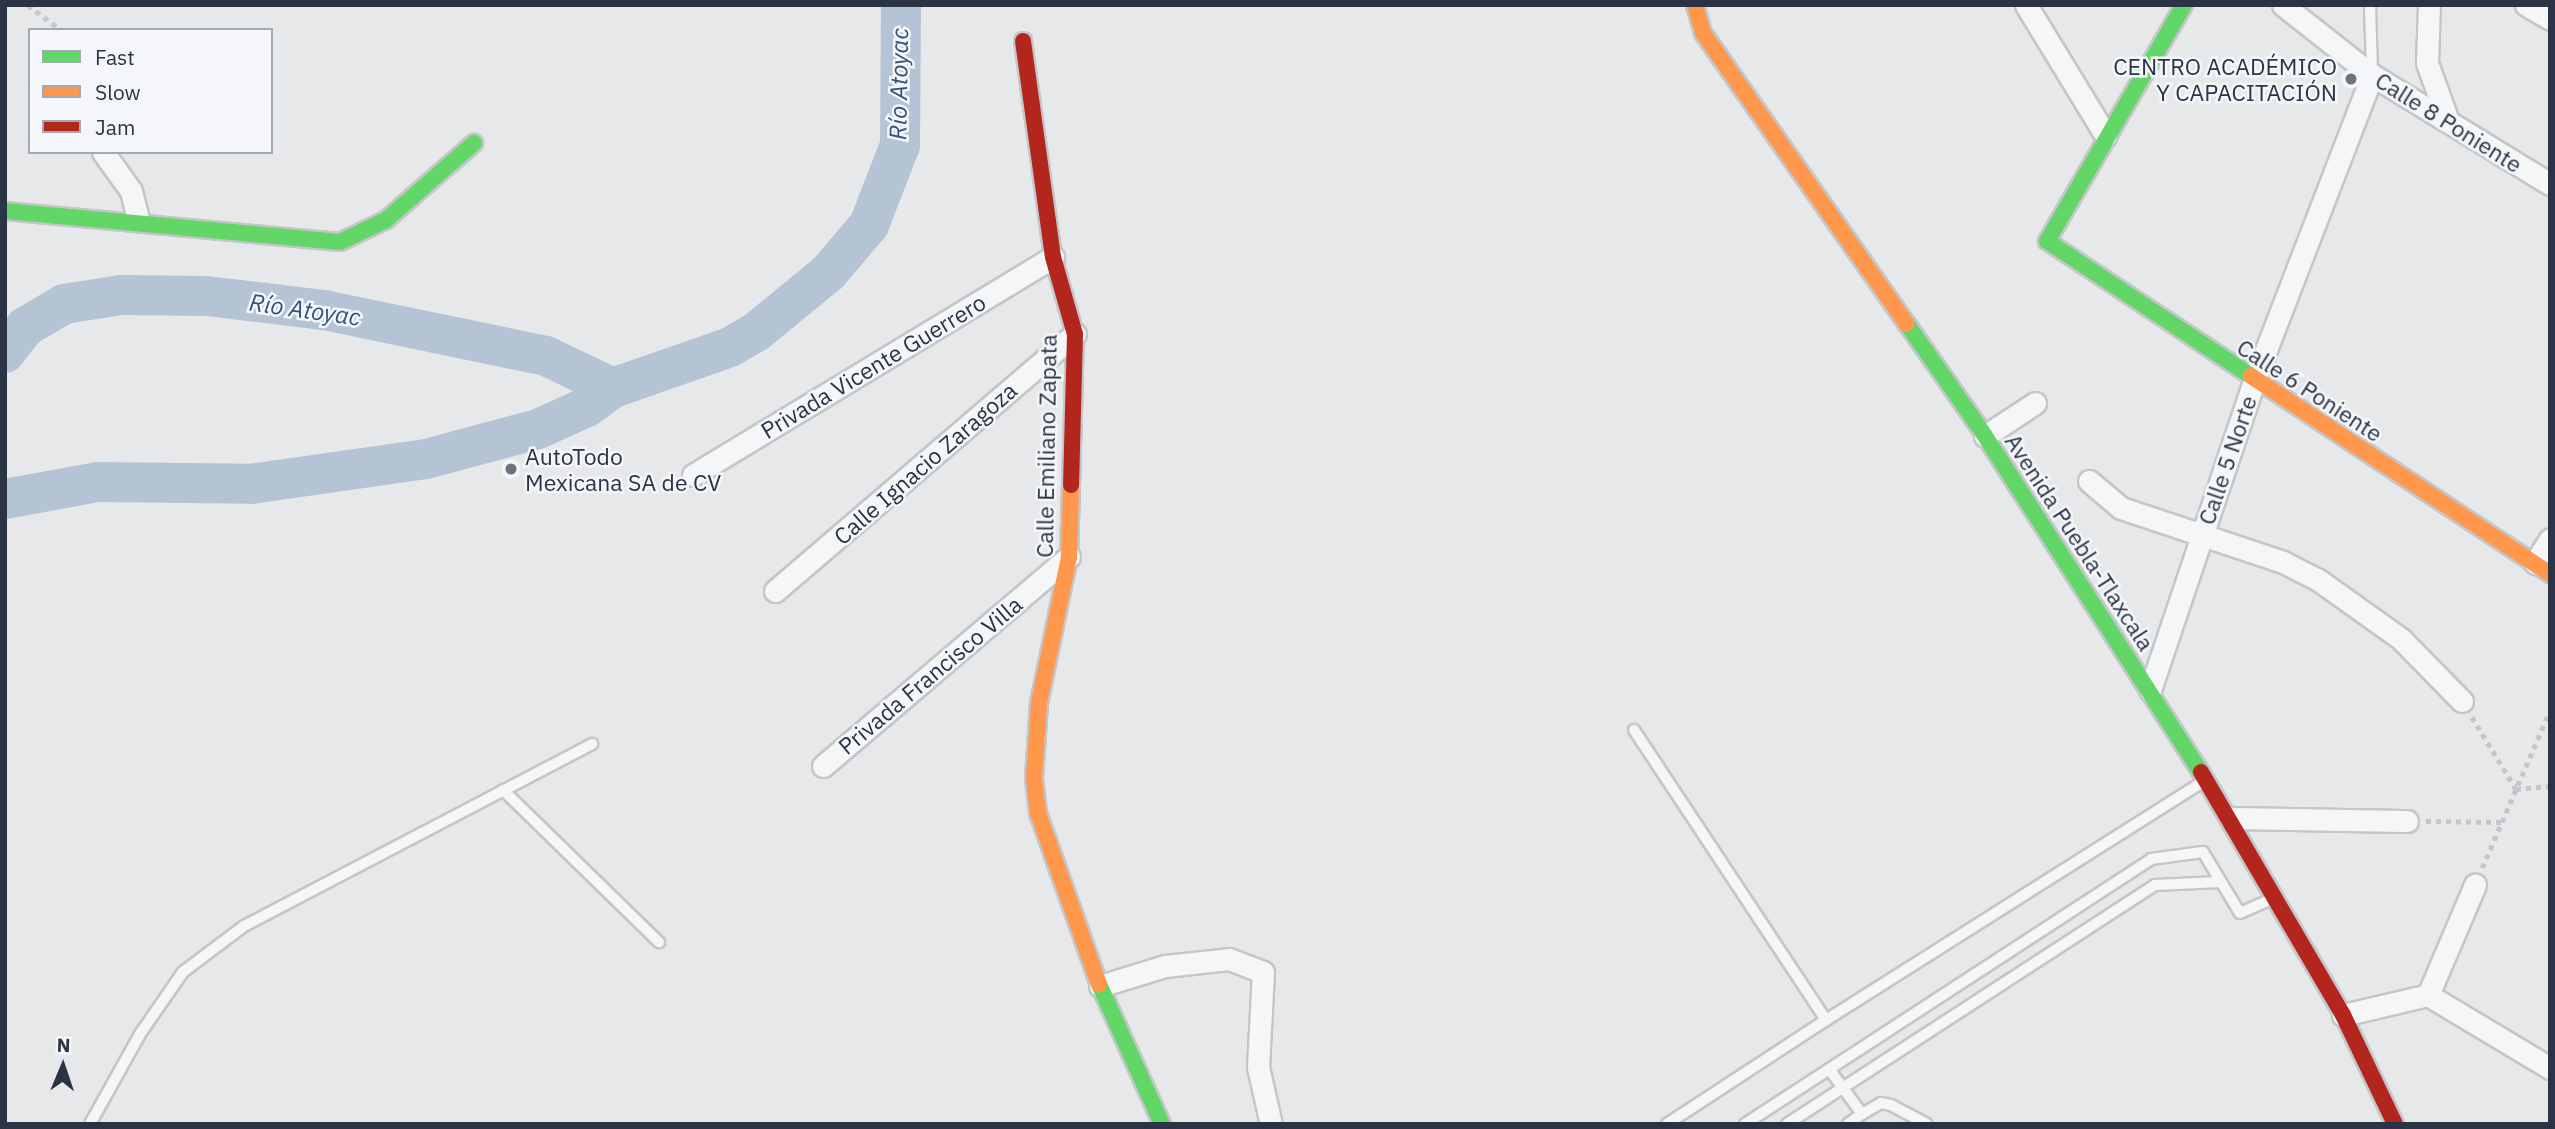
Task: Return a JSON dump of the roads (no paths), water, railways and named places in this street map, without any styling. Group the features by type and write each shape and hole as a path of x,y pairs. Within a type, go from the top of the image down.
{"street":[{"name":"Avenida Puebla-Tlaxcala","path":"1695,5 1703,33 1985,436 2231,818 2343,1015 2395,1124"},
{"path":"2026,5 2106,136 2184,5"},
{"path":"2162,5 2172,25"},
{"name":"Calle 8 Poniente","path":"2283,5 2372,75 2550,184"},
{"path":"2429,5 2427,63 2448,121"},
{"path":"2526,5 2550,19"},
{"name":"Calle Emiliano Zapata","path":"1023,41 1054,257 1075,334 1069,557 1039,703 1034,779 1038,814 1100,986 1162,1124"},
{"name":"Calle 5 Norte","path":"2150,690 2254,381 2372,75"},
{"name":"Calle 6 Poniente","path":"2106,136 2047,241 2254,381 2542,568"},
{"path":"5,211 138,220 340,242 386,220 474,143"},
{"path":"105,154 117,165 131,191 138,220"},
{"name":"Privada Vicente Guerrero","path":"693,475 1054,257"},
{"name":"Calle Ignacio Zaragoza","path":"775,591 1075,334"},
{"path":"1985,436 2035,403"},
{"path":"2090,481 2121,508 2201,537 2283,562 2349,598 2401,639 2462,701"},
{"path":"2542,568 2550,539"},
{"name":"Privada Francisco Villa","path":"823,766 1069,557"},
{"path":"2231,818 2407,821"},
{"path":"2428,995 2475,885"},
{"path":"1100,986 1165,966 1229,959 1263,972 1258,1067 1270,1124"},
{"path":"2343,1015 2428,995 2550,1068"}],"lane":[{"path":"2370,5 2372,75"},
{"path":"1634,730 1826,1020"},
{"path":"90,1124 140,1034 183,972 244,926 592,744"},
{"path":"1667,1124 2206,779"},
{"path":"503,790 659,942"},
{"path":"1745,1124 2151,859 2203,852 2240,913 2276,897"},
{"path":"1787,1124 2077,933 2155,885 2220,882"},
{"path":"2066,915 2077,933"},
{"path":"1829,1069 1862,1114"},
{"path":"1848,1124 1881,1103 1924,1123"}],"waterway":[{"name":"Río Atoyac","path":"5,499 98,482 251,484 426,459 538,429 587,407 613,388 730,347 756,332 828,273 869,225 900,145 901,5"},
{"name":"Río Atoyac","path":"5,353 25,327 64,304 121,295 206,296 324,310 546,356 613,388"}],"place":[{"name":"CENTRO ACADÉMICO Y CAPACITACIÓN","path":"2351,79"},
{"name":"AutoTodo Mexicana SA de CV","path":"511,469"}]}
